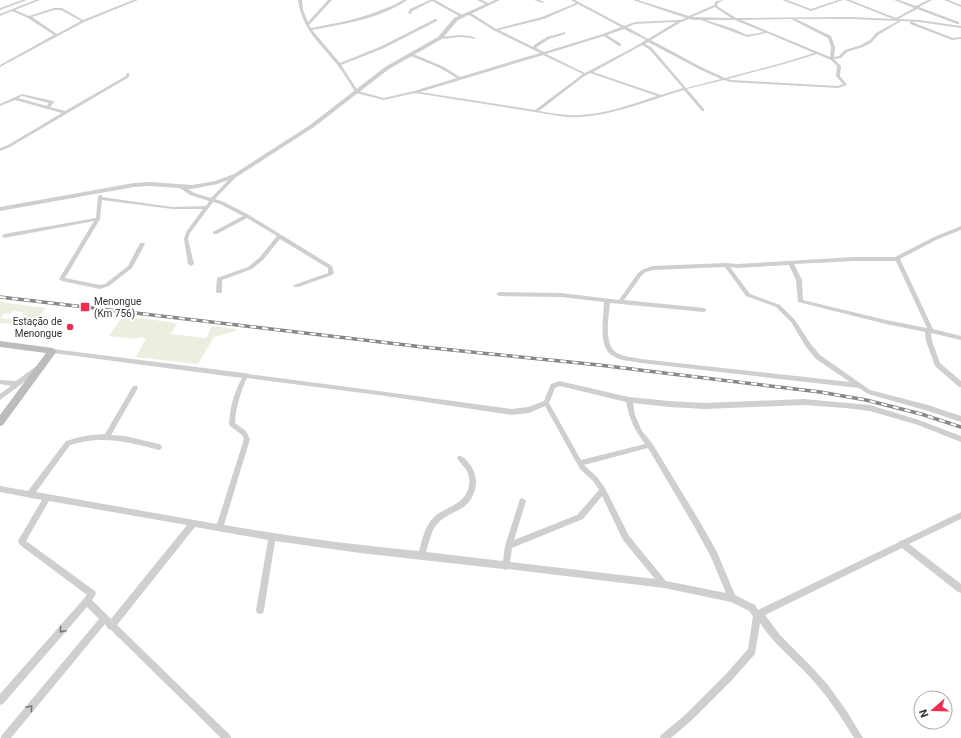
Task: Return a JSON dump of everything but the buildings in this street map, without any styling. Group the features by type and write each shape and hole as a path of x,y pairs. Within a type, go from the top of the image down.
{"main road":[{"path":"0,344 53,351"},
{"path":"0,422 53,351"}],"street":[{"path":"11,0 15,3"},
{"path":"0,9 25,0"},
{"path":"0,15 38,0"},
{"path":"0,66 83,21 136,0"},
{"path":"300,0 300,9 307,25 339,65 357,92 384,98 415,92 604,35 641,22 681,21"},
{"path":"307,25 330,0"},
{"path":"310,29 373,14 397,6 405,0"},
{"path":"410,13 411,10 432,0 462,16"},
{"path":"480,0 488,4"},
{"path":"190,264 186,236 206,207 236,175 306,130 387,68 440,38 456,19 470,14 498,0"},
{"path":"536,0 542,2"},
{"path":"635,0 733,30 747,36 768,32"},
{"path":"496,30 543,18 576,1 724,78 737,82 844,86 845,84 837,75 839,66 832,59 734,18 712,0"},
{"path":"536,111 587,73 643,44 688,17 722,0"},
{"path":"784,0 811,10 841,0"},
{"path":"847,0 896,19 961,40"},
{"path":"896,0 961,26"},
{"path":"896,19 930,0"},
{"path":"946,0 961,6"},
{"path":"29,17 60,9 83,21"},
{"path":"12,10 29,17 56,35"},
{"path":"470,14 496,30 542,54 587,73 660,96"},
{"path":"791,18 830,37 833,46 832,59"},
{"path":"698,19 852,18 961,26"},
{"path":"339,65 383,47 436,20"},
{"path":"832,59 840,57 846,51 872,41 877,34 904,21"},
{"path":"534,49 535,46 548,38 564,33"},
{"path":"440,38 451,38 466,35 474,38"},
{"path":"604,35 620,45"},
{"path":"643,44 650,48 684,90 703,110"},
{"path":"415,92 566,116 581,117 626,107 724,78 779,66 817,53"},
{"path":"412,54 441,67 459,78"},
{"path":"0,59 8,62"},
{"path":"1,150 129,74 123,74 64,112"},
{"path":"0,105 23,95 52,102 48,107"},
{"path":"14,98 64,112"},
{"path":"0,209 144,184 182,187 210,184 236,175"},
{"path":"182,187 192,194 224,204 247,216 330,267 331,273 328,276 296,286"},
{"path":"101,191 98,219 62,278 64,280 100,287 106,285 130,267 142,244"},
{"path":"100,198 172,208 206,207"},
{"path":"215,233 247,216"},
{"path":"4,236 98,219"},
{"path":"620,302 640,274 648,269 896,258 936,238 961,228"},
{"path":"219,292 219,279 250,268 261,259 279,237"},
{"path":"896,258 898,259 931,330 928,330 929,340 938,364 960,385"},
{"path":"791,263 799,280 800,301 886,322 961,338"},
{"path":"726,265 748,295 778,306 793,321 808,345 818,357 868,392 928,408 961,419"},
{"path":"499,294 561,295 607,302 704,310"},
{"path":"607,302 605,344 614,354 623,357 641,361 860,386"},
{"path":"53,351 246,375 511,412 529,410 546,403 553,386 563,383 629,400 705,406 804,402 845,405 870,408 919,423 961,440"},
{"path":"0,397 43,364"},
{"path":"219,528 247,439 244,433 232,424 232,406 246,375"},
{"path":"0,382 17,384"},
{"path":"107,436 135,388"},
{"path":"629,400 632,415 640,433 650,445 714,555 732,598"},
{"path":"546,403 582,467 596,479 603,490 626,538 664,584"},
{"path":"30,494 64,446 68,443 115,436 159,447"},
{"path":"580,463 650,445"},
{"path":"421,555 435,521 465,503 470,497 473,476 460,458"},
{"path":"0,489 272,537 360,549 664,584 732,598 752,608 768,628 812,673 831,697 859,738"},
{"path":"509,546 580,517 603,490"},
{"path":"0,701 92,594 22,541 47,497"},
{"path":"506,566 509,546 522,501"},
{"path":"758,615 902,542 961,514"},
{"path":"112,626 193,523"},
{"path":"260,610 272,537"},
{"path":"902,542 961,589"},
{"path":"87,601 227,738"},
{"path":"664,738 689,717 752,651 758,615"},
{"path":"5,738 105,618"}],"shaded area":[{"path":"0,302 46,308 30,326 15,324 24,314 22,314 23,312 13,311 10,314 5,313 1,318 16,320 12,324 0,323"},
{"path":"123,316 177,323 171,334 206,338 212,326 236,329 235,331 214,337 198,364 136,357 146,338 139,337 137,339 109,336"}],"railway":[{"path":"0,297 423,347 599,365 820,392 866,400 921,414 961,427"}],"place":[{"name":"Menongue (Km 756)","path":"85,307"},
{"name":"Estação de Menongue","path":"70,327"}]}
